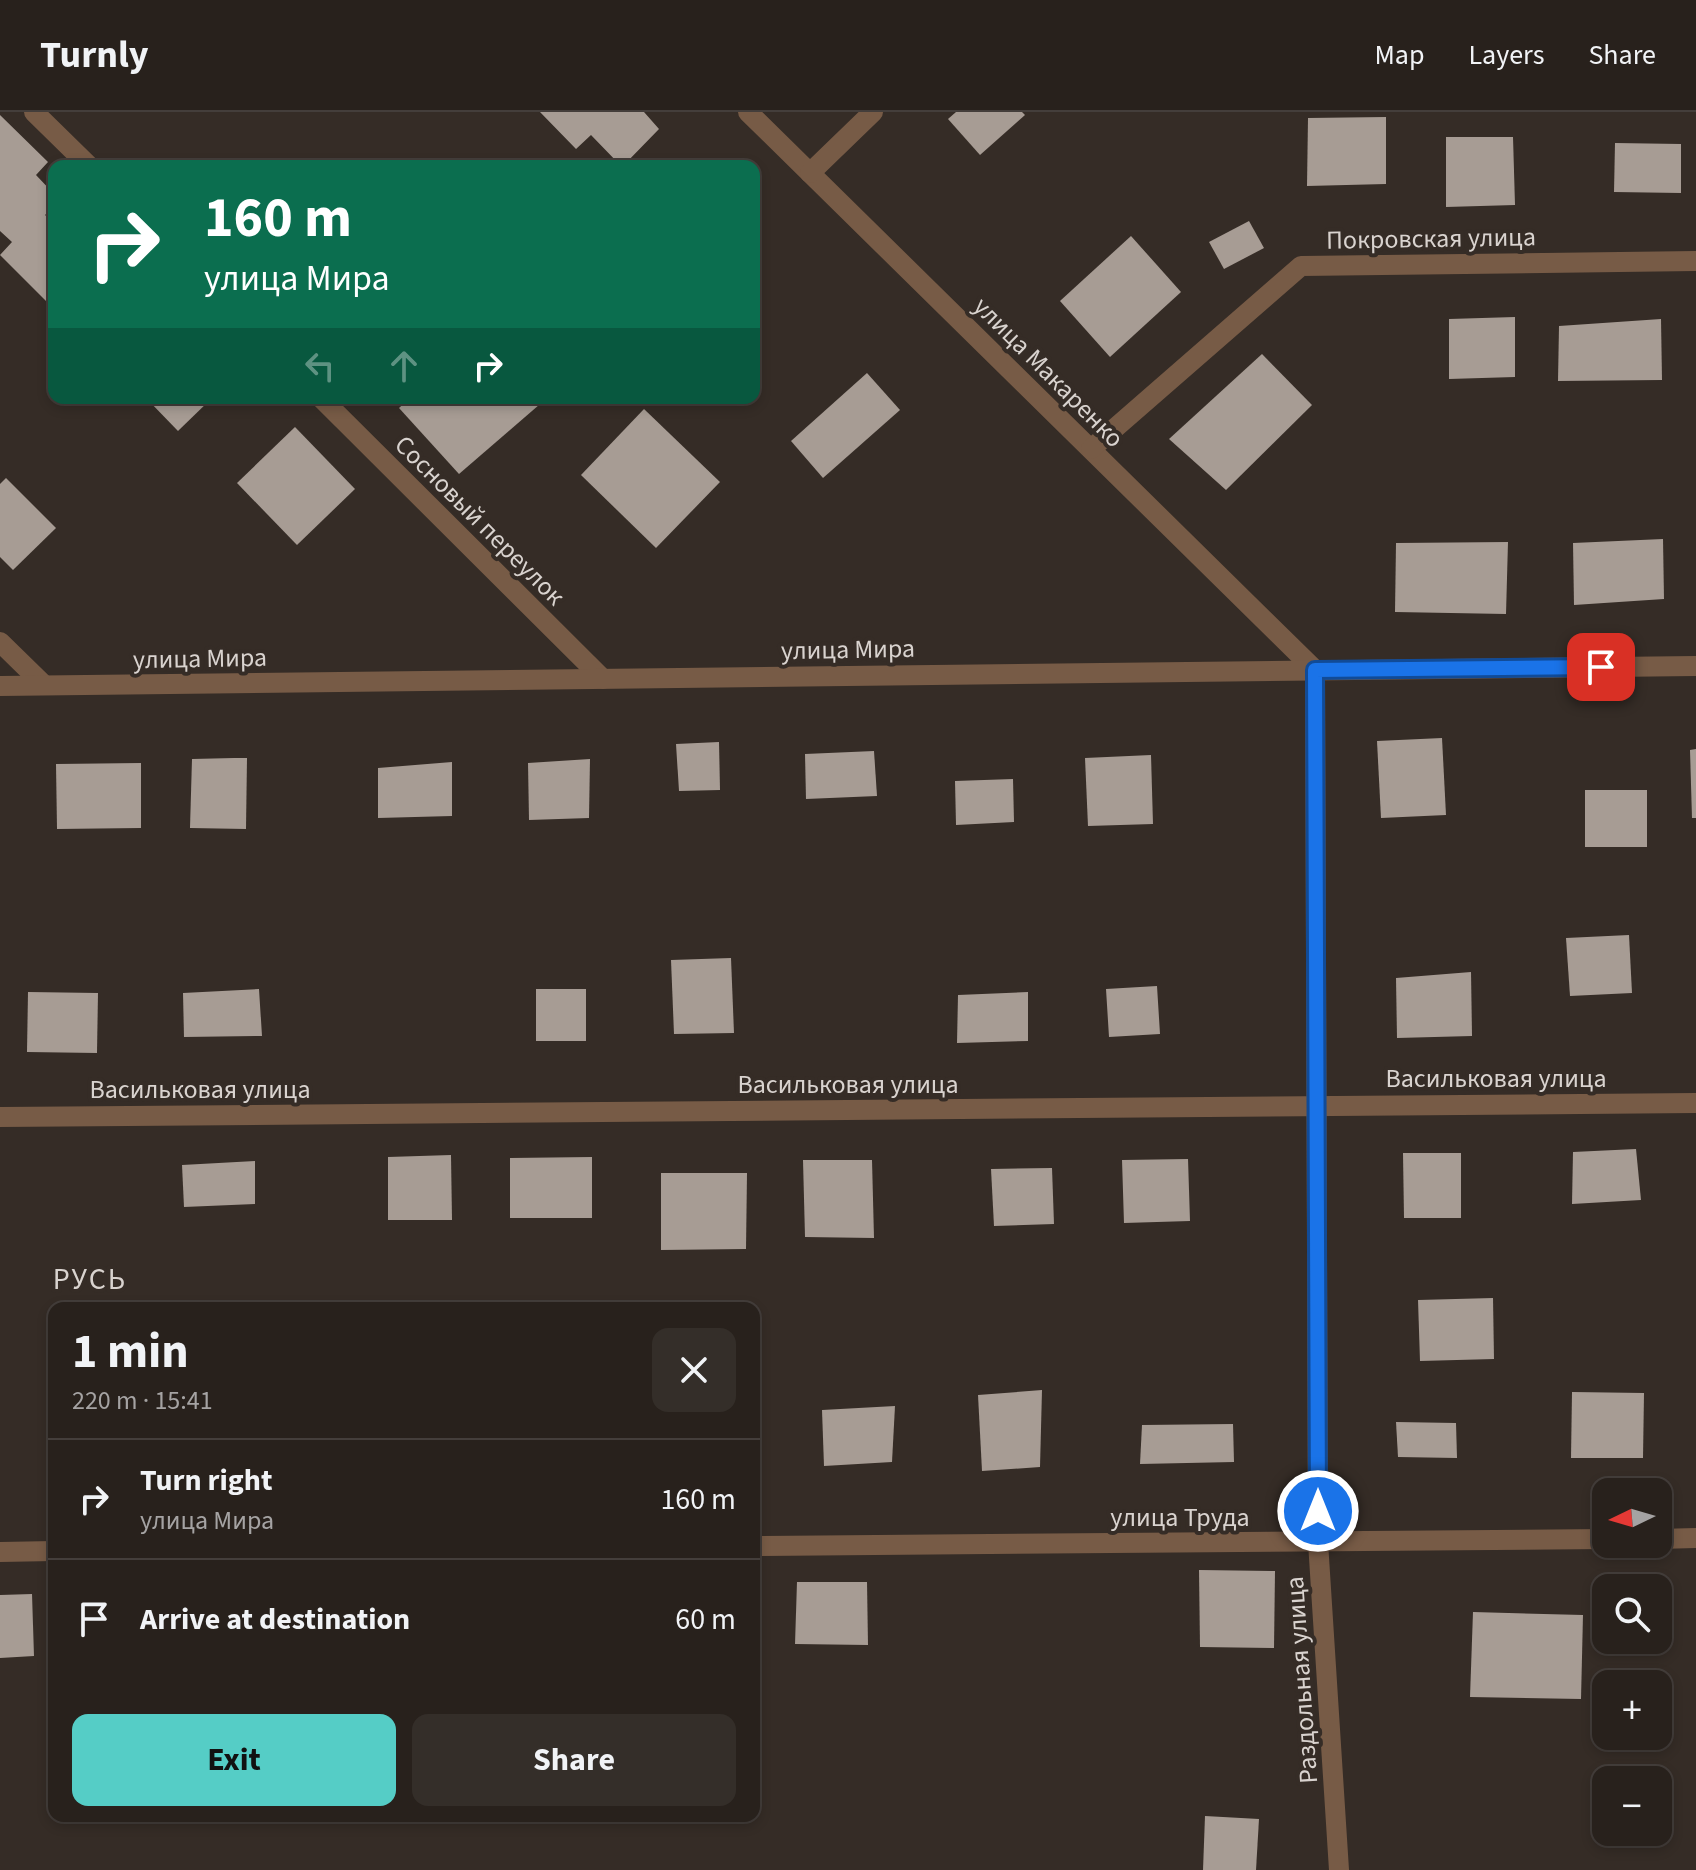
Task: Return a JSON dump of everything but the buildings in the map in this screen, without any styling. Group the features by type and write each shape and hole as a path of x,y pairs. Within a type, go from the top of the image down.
{"street":[{"path":"34,112 83,160"},
{"name":"улица Макаренко","path":"748,112 1315,670"},
{"path":"810,173 873,112"},
{"name":"Покровская улица","path":"1091,449 1301,266 1696,261"},
{"name":"Сосновый переулок","path":"327,404 603,679"},
{"path":"0,642 44,685"},
{"name":"улица Мира","path":"0,686 1696,666"},
{"name":"Раздольная улица","path":"1315,670 1318,1542 1339,1870"},
{"name":"Васильковая улица","path":"0,1117 1696,1103"},
{"path":"1672,1539 1696,1538"},
{"name":"улица Труда","path":"760,1546 1592,1539"},
{"path":"0,1552 48,1551"}],"district":[{"name":"РУСЬ","path":"90,1279"}],"route":[{"path":"1318,1511 1315,670 1601,667"}]}
